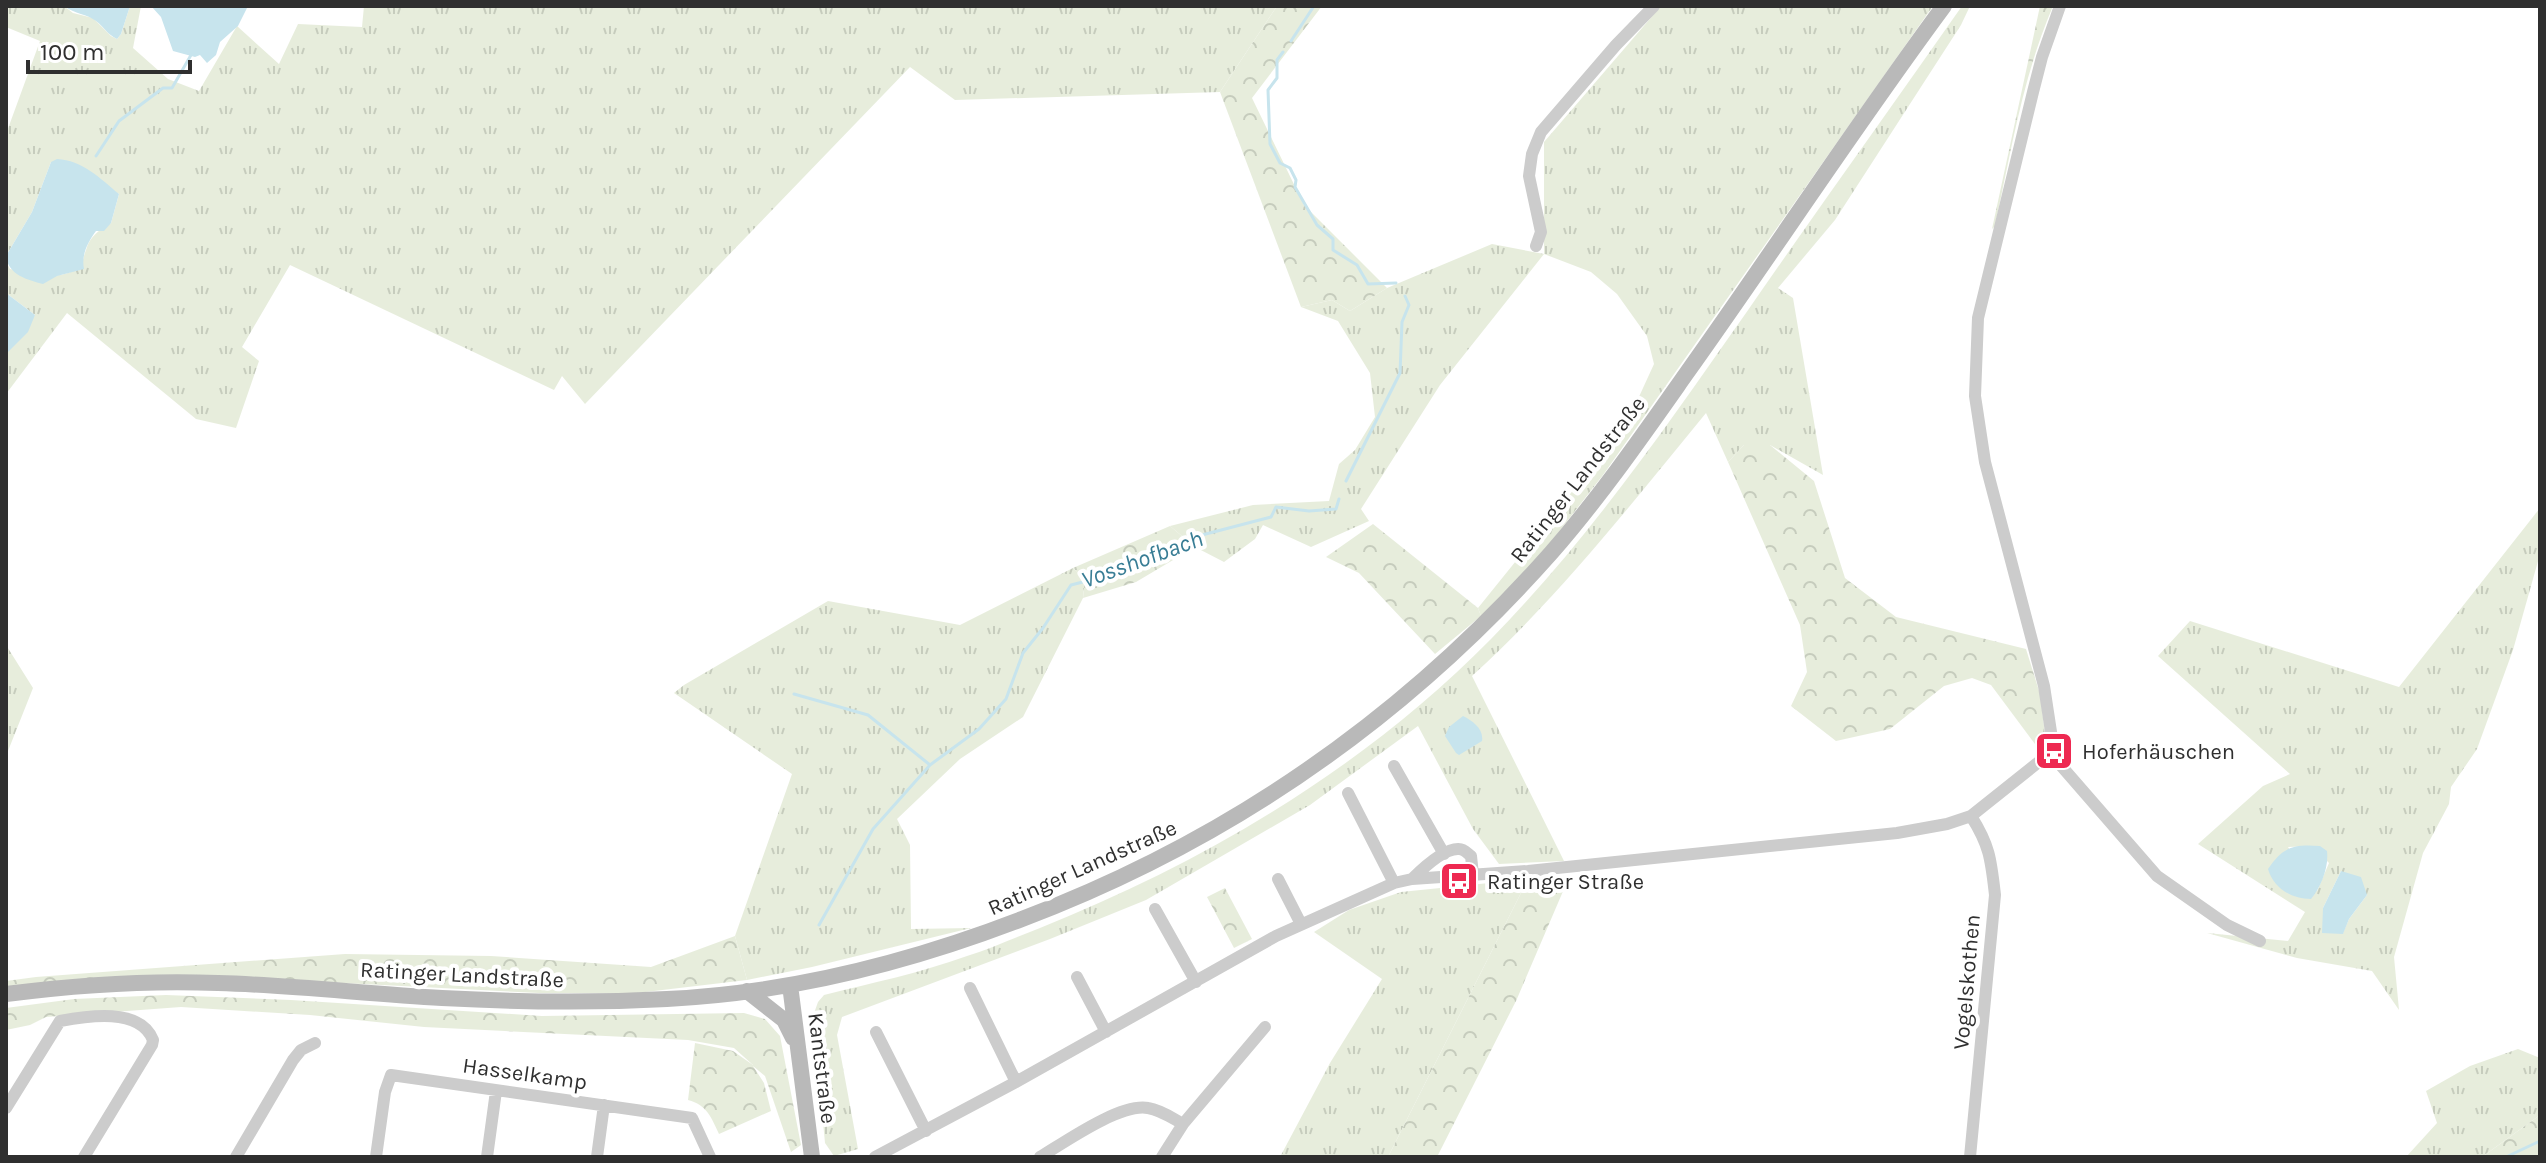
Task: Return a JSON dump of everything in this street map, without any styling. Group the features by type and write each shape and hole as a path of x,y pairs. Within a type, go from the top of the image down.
{"main road":[{"name":"Ratinger Landstraße","path":"6,994 164,982 533,1001 671,999 747,991 886,965 960,943 1055,907 1138,870 1209,833 1306,772 1418,685 1510,597 1554,549 1606,484 1944,6"},
{"name":"Kantstraße","path":"790,985 812,1157"},
{"path":"747,991 784,1020 798,1046"}],"street":[{"path":"1536,246 1541,232 1529,176 1532,154 1541,132 1654,6"},
{"path":"875,1157 1301,924 1394,883 1897,833 1947,824 1971,816 2050,753 2053,745 2044,686 1985,462 1975,396 1975,358 1978,318 2025,122 2042,57 2060,6"},
{"path":"2050,753 2157,876 2227,925 2260,941"},
{"path":"1394,766 1444,854"},
{"path":"1348,793 1394,883"},
{"name":"Vogelskothen","path":"1970,1157 1995,895 1991,855 1971,816"},
{"path":"1412,879 1444,854 1457,849 1471,856 1473,875"},
{"path":"1278,879 1301,924"},
{"path":"1155,909 1196,982"},
{"path":"1077,977 1106,1032"},
{"path":"970,988 1016,1082"},
{"path":"6,1108 60,1021 120,1015 137,1024 152,1035 152,1045 84,1157"},
{"path":"1162,1157 1183,1124 1265,1027"},
{"path":"876,1032 926,1131"},
{"path":"236,1157 293,1060 301,1050 315,1043"},
{"name":"Hasselkamp","path":"376,1157 385,1092 391,1075 692,1118 710,1157"},
{"path":"487,1157 496,1091"},
{"path":"599,1157 604,1105"},
{"path":"1040,1157 1133,1107 1160,1111 1183,1124"}],"green space":[{"path":"6,6 64,6 73,13 93,18 117,39 130,6 141,6 133,48 168,79 199,91 237,26 279,64 298,24 362,27 364,6 1277,6 1220,92 955,100 910,67 585,404 562,376 554,390 290,265 242,347 259,361 236,428 196,419 67,313 6,394 6,354 35,315 6,293 6,262 10,269 49,275 76,269 93,237 111,223 119,194 51,162 32,212 6,256 6,134 40,41 6,27"},
{"path":"1277,6 1322,6 1252,98 1304,205 1387,288 1350,311 1332,300 1301,307 1220,92"},
{"path":"1661,6 1933,6 1603,475 1533,565 1481,616 1478,608 1600,457 1632,412 1654,364 1647,336 1617,294 1591,272 1544,254 1544,142"},
{"path":"1962,6 1970,6 1961,25 1835,220 1778,288 1793,298 1823,475 1770,445 1744,445 1728,462 1706,413 1565,582 1472,676 1564,861 1499,864 1473,829 1418,726 1310,805 1146,900 842,1017 837,1035 858,1149 834,1156 825,1143 813,1016 824,995 914,973 976,953 1102,902 1163,873 1280,807 1337,769 1442,686 1527,601 1594,522 1686,398"},
{"path":"2040,6 2053,6 2026,87 1992,229"},
{"path":"1492,244 1544,254 1440,385 1361,509 1369,521 1311,547 1263,525 1255,539 1224,562 1195,547 1170,526 1253,505 1329,501 1339,464 1355,450 1375,417 1370,373 1338,321 1301,307 1332,300 1350,311 1387,288"},
{"path":"1744,445 1770,445 1814,481 1845,578 1896,617 2026,649 2040,694 2046,742 2035,744 1991,685 1972,678 1944,686 1890,729 1836,741 1791,706 1807,672 1800,625 1728,462"},
{"path":"2540,508 2540,554 2513,650 2477,749 2451,787 2449,804 2423,853 2394,957 2399,1010 2372,971 2297,958 2207,933 2288,941 2305,912 2198,844 2263,786 2290,774 2158,656 2190,621 2399,687","holes":["2312,846 2329,863 2317,891 2288,847","2341,871 2367,895 2349,919 2343,933 2323,908"]},
{"path":"1373,524 1478,608 1481,616 1435,654 1359,573 1326,557"},
{"path":"1170,526 1195,547 1136,582 1083,598 1085,579 1073,568"},
{"path":"1073,568 1085,579 1083,598 1023,717 960,759 897,819 910,845 911,929 971,928 747,980 735,936 792,774 674,693 828,601 960,625"},
{"path":"6,645 33,688 6,756"},
{"path":"1570,875 1516,1001 1437,1157 1388,1157 1528,879"},
{"path":"1528,879 1388,1157 1280,1157 1330,1063 1382,979 1314,932 1349,910 1401,892"},
{"path":"1225,888 1252,939 1234,948 1207,897"},
{"path":"735,936 747,980 637,993 539,993 226,977 6,987 6,981 36,977 345,954 491,956 651,967"},
{"path":"166,995 542,1016 744,1013 765,1019 780,1036 801,1145 791,1152 765,1076 753,1066 764,1083 771,1111 719,1134 704,1108 688,1100 695,1043 733,1051 753,1065 734,1048 688,1040 424,1027 310,1015 181,1007 46,1017 30,1025 6,1030 6,1008 74,999"},
{"path":"2518,1049 2540,1058 2540,1115 2482,1157 2406,1157 2437,1123 2426,1091 2470,1066"},
{"path":"2540,1115 2540,1157 2482,1157"}],"water":[{"path":"64,6 130,6 117,39 99,23"},
{"path":"151,6 248,6 238,26 220,42 216,55 207,63 200,55 195,57 173,51 161,17"},
{"path":"57,159 83,167 119,194 111,223 104,231 96,231 88,244 83,259 84,269 57,276 43,284 15,272 6,256 32,212 51,162"},
{"path":"6,293 35,315 28,332 6,354"},
{"path":"1463,716 1480,729 1482,741 1459,755 1445,736 1449,727"},
{"path":"2320,846 2327,851 2327,864 2321,883 2311,899 2291,895 2279,887 2268,869 2279,856 2290,848"},
{"path":"2341,871 2361,877 2367,895 2349,919 2343,934 2322,933 2323,908"}],"waterway":[{"name":"Vosshofbach","path":"1291,41 1314,6"},
{"name":"Vosshofbach","path":"1283,52 1277,60 1277,78 1268,90 1270,144 1280,163 1290,168 1296,180 1295,187 1317,225 1333,239 1333,250 1357,265 1368,284 1396,283"},
{"path":"96,156 119,121 163,88 172,88 191,55"},
{"name":"Vosshofbach","path":"1346,481 1400,373 1402,322 1409,305 1405,296"},
{"name":"Vosshofbach","path":"819,925 873,829 930,765 979,729 1006,699 1023,653 1071,585 1110,575 1202,535 1271,517 1276,507 1309,511 1336,509 1339,499"},
{"path":"794,694 868,715 930,765"},
{"path":"2506,1157 2540,1141"}],"place":[{"name":"Hoferhäuschen","path":"2054,751"},
{"name":"Ratinger Straße","path":"1459,881"}]}
